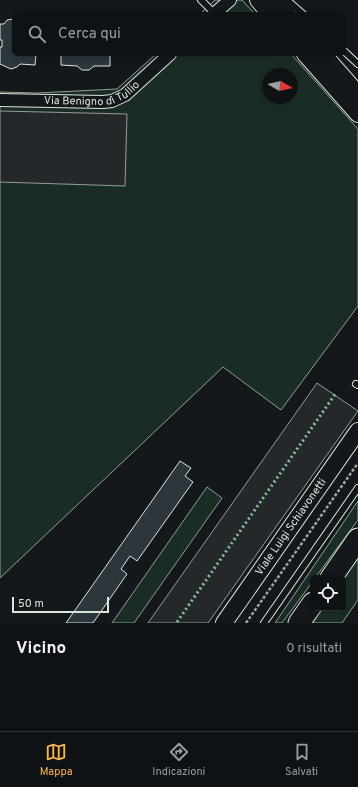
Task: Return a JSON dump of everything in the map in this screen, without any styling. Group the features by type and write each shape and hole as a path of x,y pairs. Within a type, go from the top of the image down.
{"highway":[{"path":"333,575 358,539"},
{"path":"299,623 310,607"}],"street":[{"path":"216,12 230,0"},
{"path":"258,0 268,12"},
{"path":"276,0 286,12"},
{"name":"Via Benigno di Tullio","path":"0,100 112,101 125,95 168,56"},
{"path":"307,56 358,114"},
{"path":"325,56 358,94"},
{"name":"Viale Luigi Schiavonetti","path":"224,623 358,431"},
{"name":"Viale Luigi Schiavonetti","path":"234,623 358,447"}],"lane":[{"path":"201,0 212,12"},
{"path":"287,0 301,12"},
{"path":"346,53 358,64"},
{"path":"264,623 358,488"}],"path":[{"path":"246,623 358,463"}],"green space":[{"path":"215,0 242,0 253,12 202,12"},
{"path":"154,56 293,56 358,129 358,306 281,410 223,367 0,578 0,92 37,93 117,89"},
{"path":"207,487 222,498 134,623 112,623"},
{"path":"358,501 358,520 317,575 310,575 310,585 282,623 275,623"},
{"path":"358,552 358,600 342,623 309,623 317,611 346,611 346,575 345,575"}],"shaded area":[{"path":"0,111 127,114 125,186 0,182"},
{"path":"317,383 358,411 208,623 148,623"}],"building":[{"path":"12,19 12,56 36,56 35,65 20,64 11,69 0,64 0,47 2,47 2,40 0,40 0,24 4,24 7,20"},
{"path":"61,56 110,56 110,66 94,66 89,70 82,70 77,66 61,65"},
{"path":"180,461 191,468 185,476 193,482 137,561 130,556 121,569 127,574 93,623 66,623"}],"hedge":[{"path":"177,622 336,393"}]}
